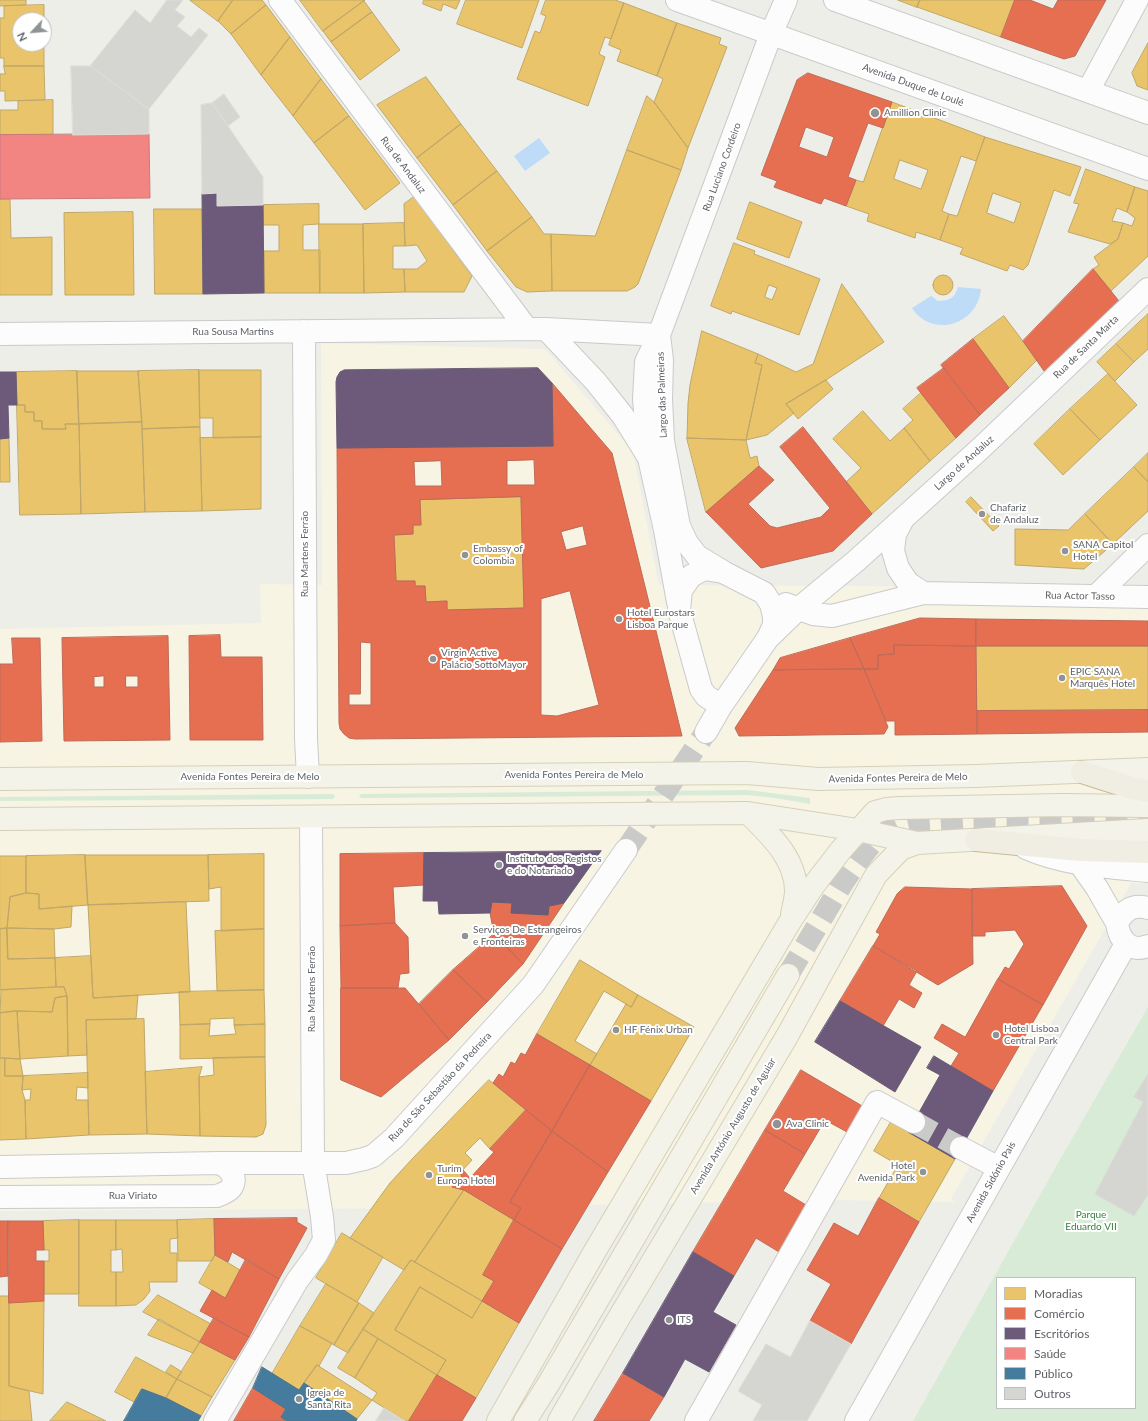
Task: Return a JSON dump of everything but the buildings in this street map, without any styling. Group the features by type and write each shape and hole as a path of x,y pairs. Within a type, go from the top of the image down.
{"highway":[{"path":"1082,772 1132,788 1148,791"},
{"path":"976,840 1080,850 1148,852"}],"main road":[{"name":"Avenida Fontes Pereira de Melo","path":"0,779 748,773 818,779 976,776 1148,769"},
{"path":"498,1421 626,1198 791,920 814,885 841,850 875,812 899,808 1062,805 1148,806"},
{"path":"748,813 772,837 787,858 794,876 796,891 791,920"},
{"path":"0,819 748,813 858,830 917,843 1148,830"},
{"name":"Avenida António Augusto de Aguiar","path":"559,1421 786,1038 876,875 901,849 917,843"},
{"path":"525,1421 549,1383 788,975"}],"street":[{"name":"Rua de Andaluz","path":"280,0 537,329"},
{"name":"Avenida Duque de Loulé","path":"677,0 1148,169"},
{"name":"Rua Luciano Cordeiro","path":"659,335 771,34 786,0"},
{"path":"835,0 1148,112"},
{"path":"1088,91 1137,0"},
{"name":"Rua de Santa Marta","path":"1025,406 1148,289"},
{"name":"Rua Sousa Martins","path":"0,334 537,329"},
{"path":"537,329 659,335"},
{"name":"Largo das Palmeiras","path":"537,329 596,382 623,416 649,458"},
{"name":"Rua Martens Ferrão","path":"304,331 306,731 308,777"},
{"name":"Largo das Palmeiras","path":"659,335 646,362 644,399 649,458 672,528"},
{"name":"Largo das Palmeiras","path":"659,335 662,360 661,399 663,441 672,528"},
{"name":"Largo de Andaluz","path":"768,638 798,609 856,561 1025,406"},
{"name":"Largo de Andaluz","path":"903,518 895,534 894,551 898,568 908,583 923,593"},
{"path":"672,528 697,556 723,572 764,594 813,614 832,616 923,593"},
{"path":"672,528 679,610 701,689 706,696 721,706"},
{"path":"1096,596 1148,545"},
{"path":"679,610 681,590 691,576 704,569 723,572"},
{"name":"Rua Actor Tasso","path":"923,593 1148,597"},
{"name":"Largo de Andaluz","path":"706,732 721,706 768,638 774,625 774,616 771,604 764,594"},
{"name":"Rua Martens Ferrão","path":"311,817 313,1162"},
{"path":"1019,845 1045,856 1080,864 1148,871"},
{"name":"Rua de São Sebastião da Pedreira","path":"313,1162 346,1163 364,1159 373,1156 394,1138 533,985 626,850"},
{"path":"1080,864 1097,888 1117,923 1120,936 1126,944 1140,948 1148,946"},
{"path":"1117,923 1123,913 1129,909 1141,906 1148,908"},
{"name":"Avenida Sidónio Pais","path":"856,1421 1126,944"},
{"path":"696,1421 877,1102 914,1122"},
{"path":"961,1148 999,1168"},
{"path":"0,1167 313,1162 322,1217 324,1240 316,1255 297,1281 216,1421"},
{"name":"Rua Viriato","path":"0,1196 217,1196 231,1188 234,1181 232,1172 227,1166 220,1163"}],"shaded area":[{"path":"321,343 545,349 633,452 659,585 1148,588 1148,883 1131,883 951,1199 955,1202 832,1200 452,1208 0,1211 0,629 261,623 260,584 322,585"}],"green space":[{"path":"748,790 810,798 810,804 748,795 361,798 359,796 361,794"},
{"path":"333,794 335,796 333,799 0,801 0,797"},
{"name":"Parque Eduardo VII","path":"1148,1007 1148,1421 913,1421 1054,1170"}],"water":[{"path":"539,138 550,153 525,171 514,156"},
{"path":"958,287 981,289 978,301 972,312 953,324 942,325 931,323 921,318 912,308 931,296 938,301 951,298 955,294"}],"tunnel":[{"path":"626,850 706,732"},
{"path":"788,975 844,881 862,856 873,842 885,833 904,824 918,821 964,818 1148,818"},
{"path":"914,1122 961,1148"}],"place":[{"name":"Amillion Clinic","path":"875,113"},
{"name":"Chafariz de Andaluz","path":"982,514"},
{"name":"SANA Capitol Hotel","path":"1065,551"},
{"name":"Embassy of Colombia","path":"465,555"},
{"name":"Hotel Eurostars Lisboa Parque","path":"619,619"},
{"name":"Virgin Active Palácio SottoMayor","path":"433,659"},
{"name":"EPIC SANA Marquês Hotel","path":"1062,678"},
{"name":"Instituto dos Registos e do Notariado","path":"499,865"},
{"name":"Serviços De Estrangeiros e Fronteiras","path":"465,936"},
{"name":"HF Fénix Urban","path":"616,1030"},
{"name":"Hotel Lisboa Central Park","path":"996,1035"},
{"name":"Ava Clinic","path":"777,1124"},
{"name":"Hotel Avenida Park","path":"923,1172"},
{"name":"Turim Europa Hotel","path":"429,1175"},
{"name":"ITS","path":"669,1320"},
{"name":"Igreja de Santa Rita","path":"299,1399"}]}
